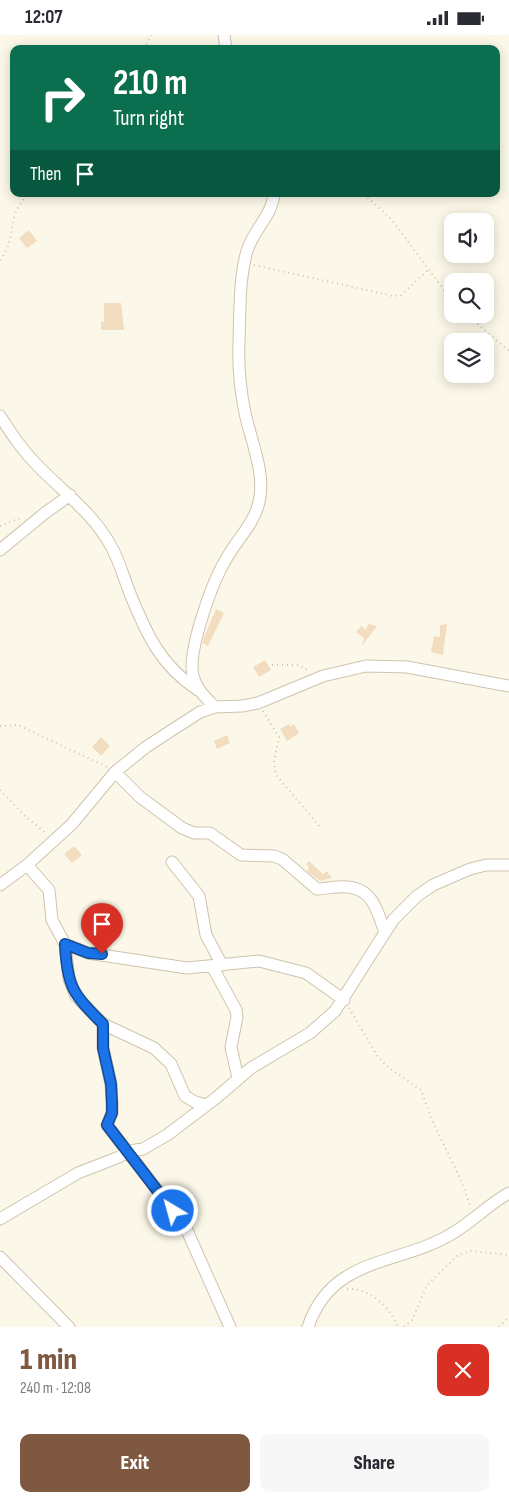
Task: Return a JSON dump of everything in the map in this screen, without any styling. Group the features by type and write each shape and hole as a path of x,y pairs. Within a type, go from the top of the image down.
{"street":[{"path":"199,690 192,675 192,666 200,625 225,561 255,516 260,500 261,479 245,413 238,371 244,263 252,238 273,203 274,197"},
{"path":"0,417 37,465 92,518 111,546 123,571 130,595 163,660 179,676 199,690 215,707"},
{"path":"0,550 44,513 70,495"},
{"path":"0,885 27,865 83,813 115,773 146,747 188,719 215,707 242,706 258,703 323,676 366,667 401,667 440,672 509,686"},
{"path":"115,773 140,797 182,828 194,833 210,833 241,855 274,856 282,859 317,889 348,887 364,891 372,899 385,933"},
{"path":"172,862 199,896 206,935 236,1010 237,1017 231,1047 238,1078"},
{"path":"27,865 49,890 52,920 65,944 66,963 72,989 103,1024 154,1048 171,1064 185,1096 194,1102 207,1105"},
{"path":"0,1219 78,1173 119,1157 129,1151 144,1149 167,1135 207,1105 251,1068 310,1033 335,1011 385,933 405,907 433,885 470,869 486,865 509,865"},
{"path":"65,944 88,953 175,967 187,968 259,961 296,969 344,999"},
{"path":"103,1024 103,1048 111,1084 112,1103 112,1113 107,1125 110,1131 129,1151 185,1226 230,1327"},
{"path":"308,1327 313,1312 327,1291 339,1282 367,1266 427,1246 453,1233 509,1193"},
{"path":"0,1257 69,1327"}],"path":[{"path":"0,260 9,247 14,218 18,207 26,197"},
{"path":"367,197 392,220 444,290"},
{"path":"244,263 393,296 401,295 429,269"},
{"path":"476,323 509,351"},
{"path":"272,665 299,665 323,676"},
{"path":"258,703 279,737 274,761 276,775 322,829"},
{"path":"0,726 14,725 25,728 44,739 99,761 115,773"},
{"path":"0,790 26,817 54,840"},
{"path":"344,999 378,1057 388,1068 421,1089 431,1118 461,1180 474,1217"},
{"path":"404,1327 412,1320 427,1285 458,1255 471,1251 509,1255"},
{"path":"344,1290 357,1289 368,1293 384,1306 398,1327"},
{"path":"499,1327 509,1317"}],"building":[{"path":"29,230 37,241 27,248 19,238"},
{"path":"104,303 121,303 124,330 101,330 101,322 104,322"},
{"path":"216,609 224,613 208,646 203,643 204,637"},
{"path":"368,624 377,626 362,646 364,638 356,632 361,626 366,630"},
{"path":"447,624 443,655 431,652 434,636 440,637 440,625"},
{"path":"265,660 271,670 259,677 253,667"},
{"path":"289,724 290,726 294,724 299,733 287,741 280,729"},
{"path":"227,735 230,743 217,749 214,741"},
{"path":"101,737 110,746 101,756 92,747"},
{"path":"74,846 82,855 72,863 64,854"},
{"path":"309,861 323,874 327,871 332,878 320,881 307,871 309,868 306,864"}],"route":[{"path":"102,954 88,953 65,944 66,963 72,989 76,996 103,1024 103,1048 111,1084 112,1103 112,1113 107,1125 110,1131 129,1151 173,1211"}]}
